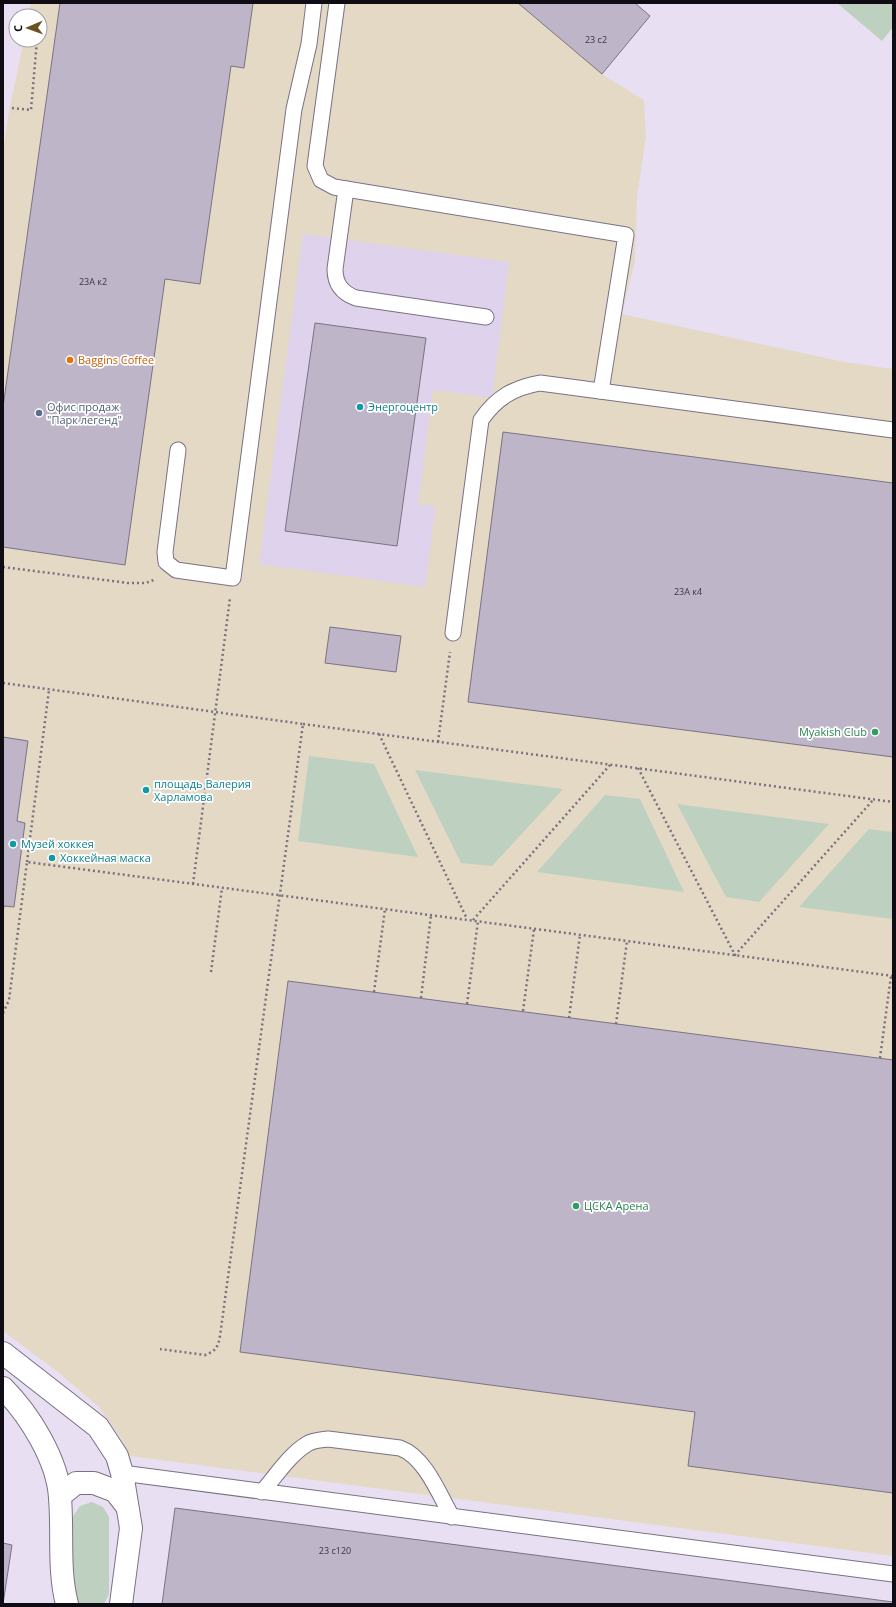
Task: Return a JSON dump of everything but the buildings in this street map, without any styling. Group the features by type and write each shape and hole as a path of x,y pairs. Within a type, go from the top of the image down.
{"street":[{"path":"3,1353 98,1427 117,1456 122,1473 126,1505 131,1528 121,1604"},
{"path":"3,1388 16,1401 39,1436 55,1473 60,1496 63,1588 67,1604"},
{"path":"60,1496 76,1483 94,1483 115,1491 126,1505"}],"lane":[{"path":"178,450 165,552 166,562 176,570 233,578 293,119 309,44 314,3"},
{"path":"337,3 315,166 317,175 326,184 346,189 626,235 601,391"},
{"path":"346,189 335,269 335,278 342,290 356,298 486,316"},
{"path":"453,633 481,420 491,406 501,397 524,386 540,383 893,430"},
{"path":"262,1492 298,1451 308,1443 317,1440 328,1439 400,1448 409,1452 420,1462 452,1516"},
{"path":"122,1473 893,1574"}],"path":[{"path":"12,108 31,110 36,48"},
{"path":"3,567 139,584 154,581 171,567"},
{"path":"193,884 233,578"},
{"path":"438,742 453,633"},
{"path":"3,683 893,802"},
{"path":"3,1014 9,1000 49,690"},
{"path":"160,1349 206,1355 218,1347 303,724"},
{"path":"379,734 467,920"},
{"path":"473,920 610,764"},
{"path":"638,768 735,955"},
{"path":"735,955 874,799"},
{"path":"27,862 892,976 880,1058"},
{"path":"210,972 222,888"},
{"path":"374,992 385,909"},
{"path":"421,998 431,915"},
{"path":"467,1004 478,921"},
{"path":"523,1011 534,929"},
{"path":"569,1018 580,935"},
{"path":"616,1024 627,941"}],"shaded area":[{"path":"31,3 635,3 650,16 602,74 644,100 646,137 637,197 635,261 622,314 844,362 893,369 893,1556 130,1456 120,1437 99,1407 58,1372 3,1331 3,152 9,111 22,48 48,48 48,8 30,8"},
{"path":"303,234 509,262 492,398 433,390 418,504 436,506 425,587 259,564"}],"green space":[{"path":"837,3 893,3 893,27 882,41"},
{"path":"309,756 374,764 418,857 298,841"},
{"path":"415,770 563,789 492,866 461,863"},
{"path":"605,795 640,799 684,892 537,872"},
{"path":"677,804 829,824 759,902 726,897"},
{"path":"869,829 893,832 893,919 799,907"},
{"path":"92,1502 103,1507 109,1517 109,1594 104,1604 77,1604 72,1593 72,1518 80,1506"}],"place":[{"name":"Baggins Coffee","path":"70,360"},
{"name":"Энергоцентр","path":"360,407"},
{"name":"Офис продаж \"Парк легенд\"","path":"39,413"},
{"name":"Myakish Club","path":"875,732"},
{"name":"площадь Валерия Харламова","path":"146,790"},
{"name":"Музей хоккея","path":"13,844"},
{"name":"Хоккейная маска","path":"52,858"},
{"name":"ЦСКА Арена","path":"576,1206"}]}
